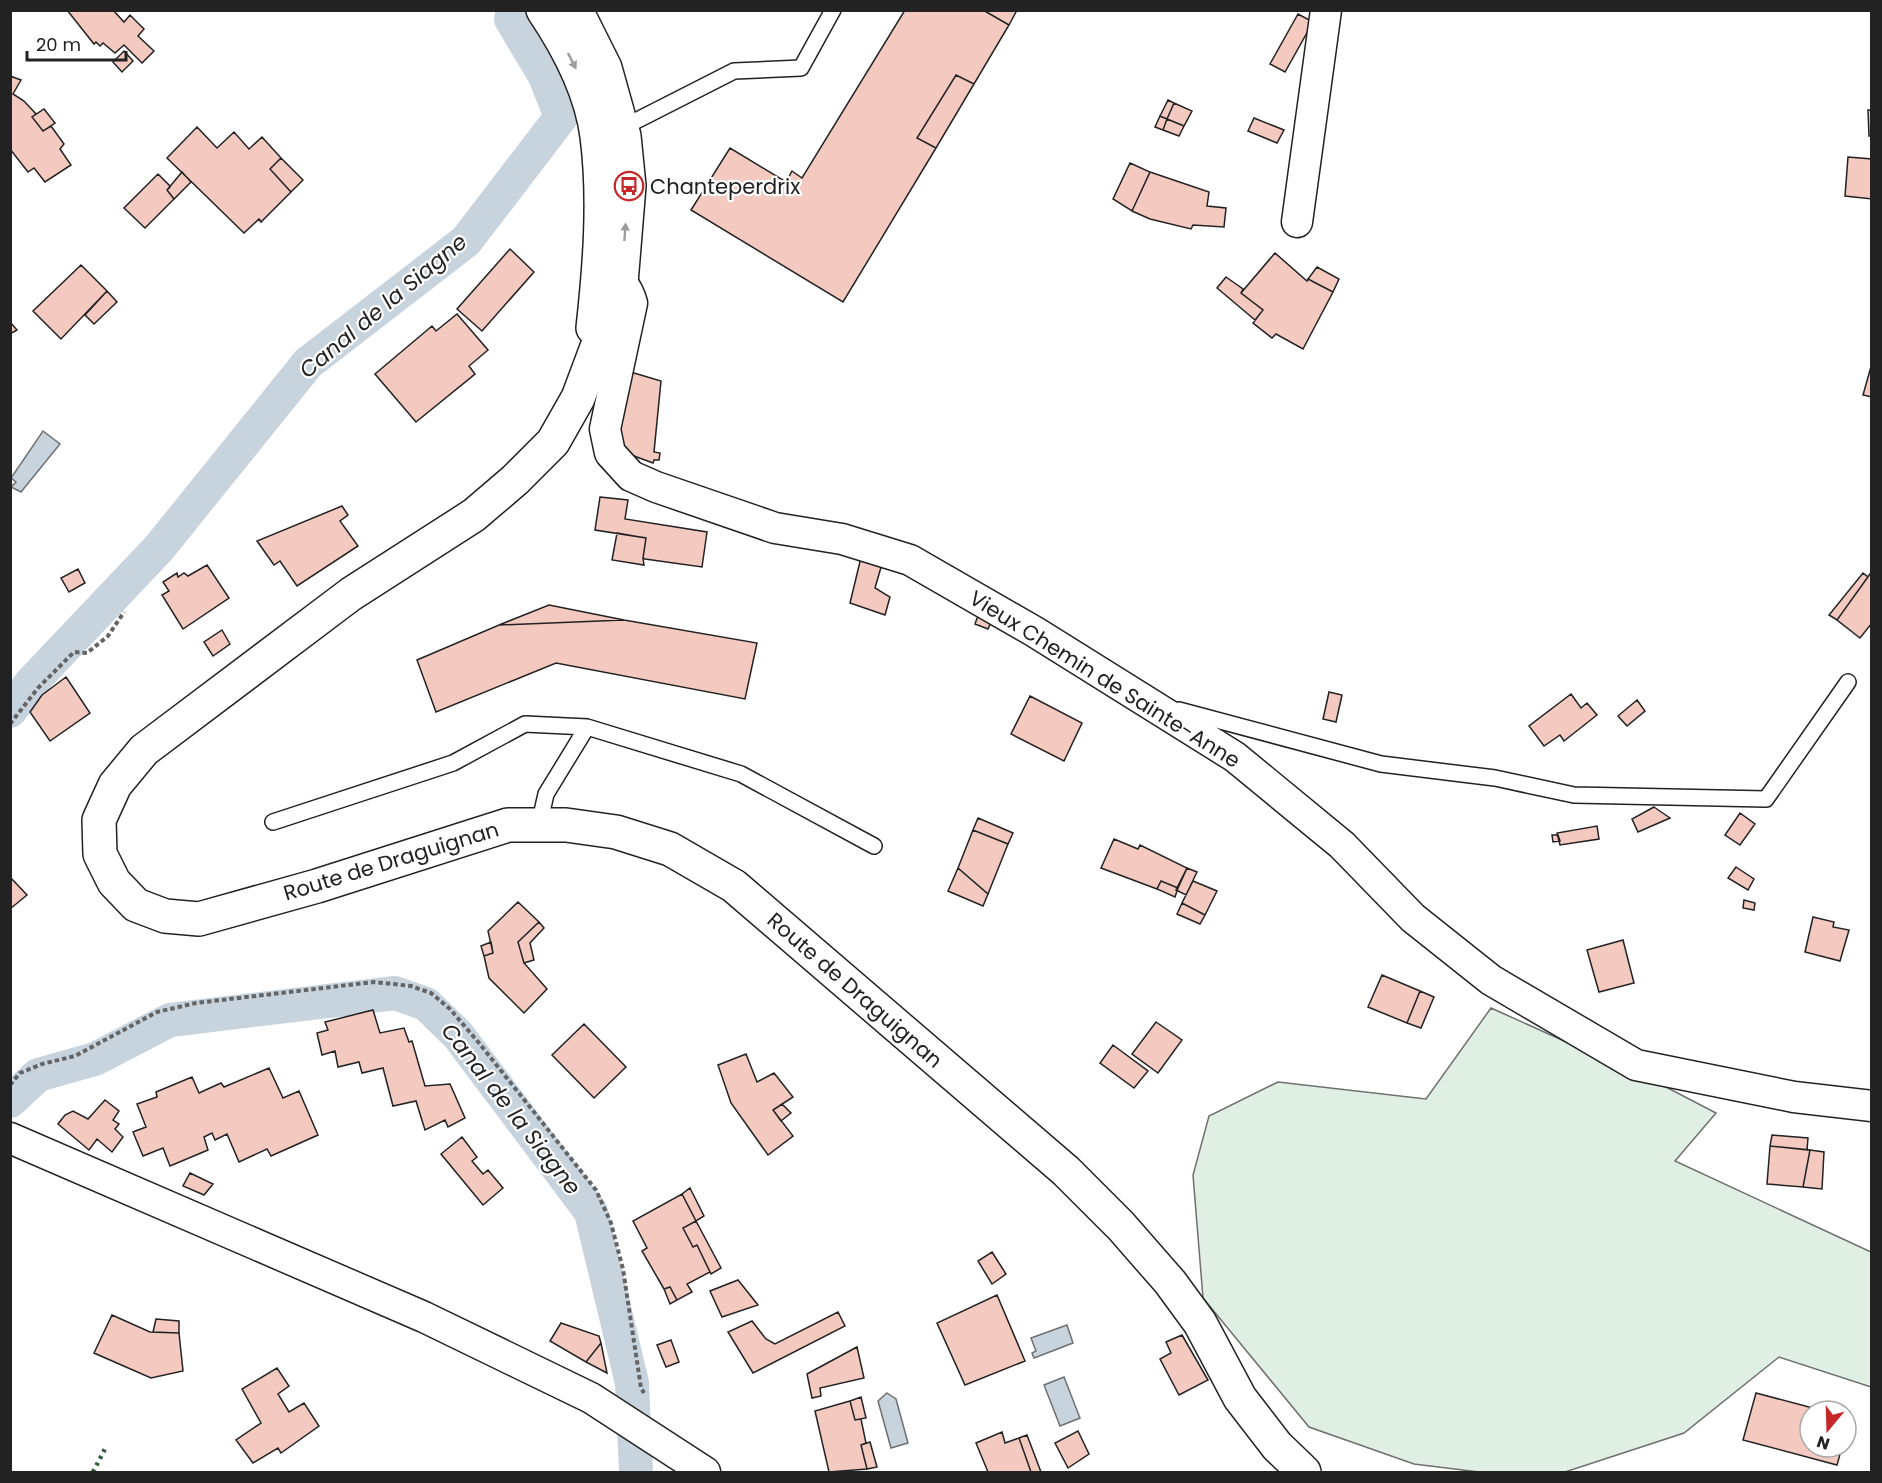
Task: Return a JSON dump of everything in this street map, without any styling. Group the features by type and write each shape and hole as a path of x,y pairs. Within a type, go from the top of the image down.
{"main road":[{"name":"Route de Draguignan","path":"568,15 605,68 609,132 629,186 588,368 578,399 554,442 474,515 351,594 144,750 115,784 99,820 100,854 114,882 136,905 165,916 200,919 316,886 508,825 566,825 616,832 670,849 734,885 1066,1171 1121,1226 1170,1282 1200,1323 1240,1398 1277,1446 1304,1473"}],"street":[{"path":"1297,222 1326,10"},
{"name":"Vieux Chemin de Sainte-Anne","path":"609,278 627,287 632,303 605,429 610,453 631,476 656,487 775,528 842,539 910,560 1152,703 1235,757 1342,845 1413,918 1491,980 1636,1065 1794,1097 1872,1106"},
{"path":"18,1142 424,1317 591,1398 656,1438 705,1473"}],"lane":[{"path":"609,132 734,70 801,68 833,10"},
{"path":"1152,703 1380,765 1495,778 1574,795 1766,799 1848,682"},
{"path":"273,822 453,763 525,724 587,727 741,774 874,846"},
{"path":"539,825 546,794 587,727"}],"path":[{"path":"10,724 38,688 74,652 87,653 108,636 124,612"},
{"path":"10,1085 20,1073 42,1064 75,1056 157,1012 196,1003 374,982 411,986 431,993 450,1009 479,1043 596,1190 611,1223 623,1269 641,1388 646,1395"}],"green space":[{"path":"1491,1008 1666,1087 1716,1113 1675,1161 1871,1252 1871,1387 1779,1357 1684,1433 1565,1472 1479,1472 1414,1464 1309,1427 1203,1298 1193,1175 1209,1116 1278,1082 1426,1099"}],"shaded area":[{"path":"43,431 60,444 21,492 11,487 16,482 11,478"},
{"path":"1067,1325 1073,1343 1034,1358 1032,1353 1036,1351 1031,1338"},
{"path":"1064,1377 1080,1418 1060,1426 1044,1385"},
{"path":"887,1393 896,1399 908,1443 891,1448 878,1401"}],"building":[{"path":"67,10 113,10 124,22 130,15 144,29 138,36 154,51 142,63 124,45 115,53 103,43 100,46 96,42 94,44"},
{"path":"905,10 983,10 1009,25 974,84 956,75 917,138 936,148 843,302 691,210 730,148 786,182 792,171 802,178"},
{"path":"983,10 1017,10 1009,25"},
{"path":"1298,14 1313,22 1285,72 1270,64"},
{"path":"124,51 133,61 122,72 113,62"},
{"path":"956,75 974,84 936,148 917,138"},
{"path":"10,76 21,80 13,94 24,101 36,114 32,117 43,131 51,126 64,144 60,149 71,165 45,182 34,168 28,172 10,149"},
{"path":"1168,100 1174,103 1167,119 1160,116"},
{"path":"1174,103 1192,111 1184,126 1167,119"},
{"path":"44,109 55,123 43,131 32,117"},
{"path":"1868,110 1872,110 1872,136 1869,136"},
{"path":"1160,116 1167,119 1163,130 1155,127"},
{"path":"1254,118 1284,130 1277,143 1248,131"},
{"path":"1167,119 1184,126 1179,136 1163,130"},
{"path":"197,127 217,148 234,132 249,149 262,137 281,158 270,169 291,192 261,222 259,219 244,233 167,158"},
{"path":"1848,157 1872,159 1872,199 1845,196"},
{"path":"281,158 303,180 291,192 270,169"},
{"path":"1130,163 1150,172 1132,211 1113,199"},
{"path":"182,172 191,182 174,199 167,190"},
{"path":"1150,172 1209,192 1207,206 1226,208 1224,227 1193,225 1191,229 1150,219 1132,211"},
{"path":"158,174 169,185 167,190 174,199 145,228 124,208"},
{"path":"510,249 534,272 482,331 457,309"},
{"path":"1275,253 1307,281 1308,279 1333,292 1303,349 1276,334 1272,338 1253,323 1263,310 1241,293"},
{"path":"81,265 107,291 61,339 33,311"},
{"path":"1317,267 1339,279 1333,292 1308,279"},
{"path":"1226,277 1243,289 1241,293 1263,310 1255,320 1217,288"},
{"path":"107,291 117,302 94,324 85,315"},
{"path":"457,314 488,350 469,366 475,374 416,422 375,374 432,326 436,331"},
{"path":"10,322 17,330 10,334"},
{"path":"1872,363 1872,397 1863,395"},
{"path":"624,370 661,381 654,452 660,453 659,460 654,460 653,463 626,453 613,436"},
{"path":"600,497 628,500 625,519 707,532 702,567 645,559 643,558 646,538 595,530"},
{"path":"342,506 348,515 340,521 358,546 297,586 280,561 274,565 257,541"},
{"path":"617,533 646,538 644,565 612,560"},
{"path":"863,549 884,557 875,588 890,597 885,615 850,603"},
{"path":"207,565 229,598 183,629 162,595 169,591 163,582 177,573 178,577 184,573 188,576"},
{"path":"78,569 85,583 69,592 61,578"},
{"path":"1872,571 1872,623 1860,638 1837,620"},
{"path":"1863,573 1868,577 1837,620 1829,615"},
{"path":"549,605 624,620 499,625"},
{"path":"980,610 993,617 988,629 975,624"},
{"path":"624,620 757,643 745,699 556,663 436,712 417,660 499,625"},
{"path":"222,630 230,644 213,656 204,642"},
{"path":"66,677 90,713 50,741 30,712 42,695"},
{"path":"1329,692 1342,695 1336,722 1323,719"},
{"path":"1571,694 1581,708 1587,703 1597,715 1564,741 1560,735 1544,746 1529,726"},
{"path":"1030,696 1082,723 1064,761 1011,734"},
{"path":"1637,700 1645,711 1627,726 1618,716"},
{"path":"1654,807 1670,818 1638,832 1632,819"},
{"path":"1740,813 1755,824 1740,845 1725,835"},
{"path":"978,818 1013,833 1008,844 973,830"},
{"path":"1597,826 1599,839 1560,845 1557,833"},
{"path":"973,830 1008,844 988,894 958,868"},
{"path":"1552,835 1558,835 1560,841 1553,842"},
{"path":"1114,839 1138,849 1140,845 1187,868 1178,888 1161,881 1157,889 1101,868"},
{"path":"1736,867 1754,879 1748,890 1728,878"},
{"path":"958,868 988,894 983,906 948,891"},
{"path":"1187,868 1197,872 1186,895 1176,890"},
{"path":"10,877 27,895 10,909"},
{"path":"1161,881 1178,888 1175,897 1157,889"},
{"path":"1193,881 1217,891 1205,915 1182,903"},
{"path":"1744,900 1755,903 1754,910 1743,908"},
{"path":"518,902 539,922 518,942 524,963 547,989 524,1013 489,978 484,956 493,953 488,931"},
{"path":"1182,903 1205,915 1200,924 1177,914"},
{"path":"1813,917 1834,922 1833,927 1849,930 1840,961 1805,952"},
{"path":"539,922 544,928 530,943 534,960 524,963 518,942"},
{"path":"1623,940 1634,983 1599,992 1587,950"},
{"path":"491,942 493,953 484,956 481,946"},
{"path":"1382,975 1420,991 1407,1023 1368,1007"},
{"path":"1420,991 1434,997 1421,1028 1407,1023"},
{"path":"373,1010 380,1033 404,1028 409,1042 412,1041 425,1086 450,1084 465,1118 448,1127 445,1120 425,1130 416,1101 393,1106 383,1068 362,1073 359,1062 338,1067 335,1051 322,1055 317,1033 328,1030 325,1022"},
{"path":"1156,1022 1182,1040 1158,1073 1132,1054"},
{"path":"584,1024 626,1067 594,1098 552,1055"},
{"path":"1113,1045 1148,1071 1134,1088 1100,1063"},
{"path":"746,1054 757,1082 774,1073 793,1097 773,1110 793,1136 768,1155 731,1103 718,1065"},
{"path":"269,1068 283,1098 299,1091 318,1135 271,1156 267,1149 239,1162 227,1134 215,1140 212,1133 204,1137 208,1150 170,1166 163,1148 143,1156 133,1132 146,1127 137,1104 157,1097 156,1092 192,1077 199,1093 221,1083 224,1087"},
{"path":"105,1100 119,1111 113,1120 119,1124 115,1129 123,1137 112,1152 97,1139 89,1150 58,1124 65,1115 73,1111 88,1119"},
{"path":"782,1104 791,1113 781,1121 773,1110"},
{"path":"1772,1135 1808,1138 1807,1150 1770,1146"},
{"path":"462,1137 477,1157 472,1161 483,1174 488,1170 503,1188 483,1205 441,1154"},
{"path":"1770,1146 1810,1150 1803,1187 1767,1184"},
{"path":"1810,1150 1824,1152 1822,1189 1803,1187"},
{"path":"190,1173 213,1184 204,1195 183,1186"},
{"path":"690,1188 704,1216 696,1221 682,1194"},
{"path":"682,1194 696,1221 683,1228 693,1247 697,1245 710,1272 687,1284 692,1292 677,1300 670,1287 664,1289 642,1251 647,1248 633,1221"},
{"path":"696,1221 721,1268 711,1274 697,1245 693,1247 683,1228"},
{"path":"992,1252 1006,1274 992,1284 978,1261"},
{"path":"738,1280 758,1305 722,1317 710,1291"},
{"path":"670,1287 677,1300 670,1304 664,1289"},
{"path":"997,1295 1025,1361 965,1385 937,1323"},
{"path":"838,1312 845,1326 753,1373 728,1332 752,1321 766,1339 775,1344"},
{"path":"112,1315 150,1332 179,1333 183,1371 151,1378 94,1353"},
{"path":"156,1319 179,1321 179,1333 153,1332"},
{"path":"561,1323 599,1336 601,1343 586,1362 550,1341"},
{"path":"1182,1335 1208,1380 1179,1395 1160,1359 1171,1353 1166,1342"},
{"path":"671,1340 679,1362 666,1367 657,1345"},
{"path":"601,1343 607,1373 586,1362"},
{"path":"857,1347 864,1378 820,1388 821,1396 812,1398 807,1374"},
{"path":"277,1368 289,1386 278,1394 289,1412 304,1403 319,1426 281,1453 278,1448 253,1463 236,1440 261,1423 242,1389"},
{"path":"1756,1393 1798,1404 1798,1455 1743,1440"},
{"path":"861,1397 866,1418 855,1420 850,1401"},
{"path":"850,1401 855,1420 861,1419 866,1443 861,1445 867,1469 829,1472 815,1411"},
{"path":"1078,1431 1089,1454 1068,1468 1055,1443"},
{"path":"1002,1432 1005,1443 1019,1438 1031,1472 988,1472 976,1443"},
{"path":"1027,1435 1041,1472 1031,1472 1019,1438"},
{"path":"870,1442 877,1467 867,1469 861,1445"},
{"path":"1814,1459 1839,1459 1837,1465"}],"waterway":[{"name":"Canal de la Siagne","path":"10,711 30,684 159,548 308,363 466,241 561,117 545,76 511,19"},
{"name":"Canal de la Siagne","path":"10,1101 38,1075 95,1059 170,1020 395,993 426,1004 458,1035 591,1212 632,1383 636,1472"}],"hedge":[{"path":"93,1472 106,1447"}],"place":[{"name":"Chanteperdrix","path":"629,186"}]}
